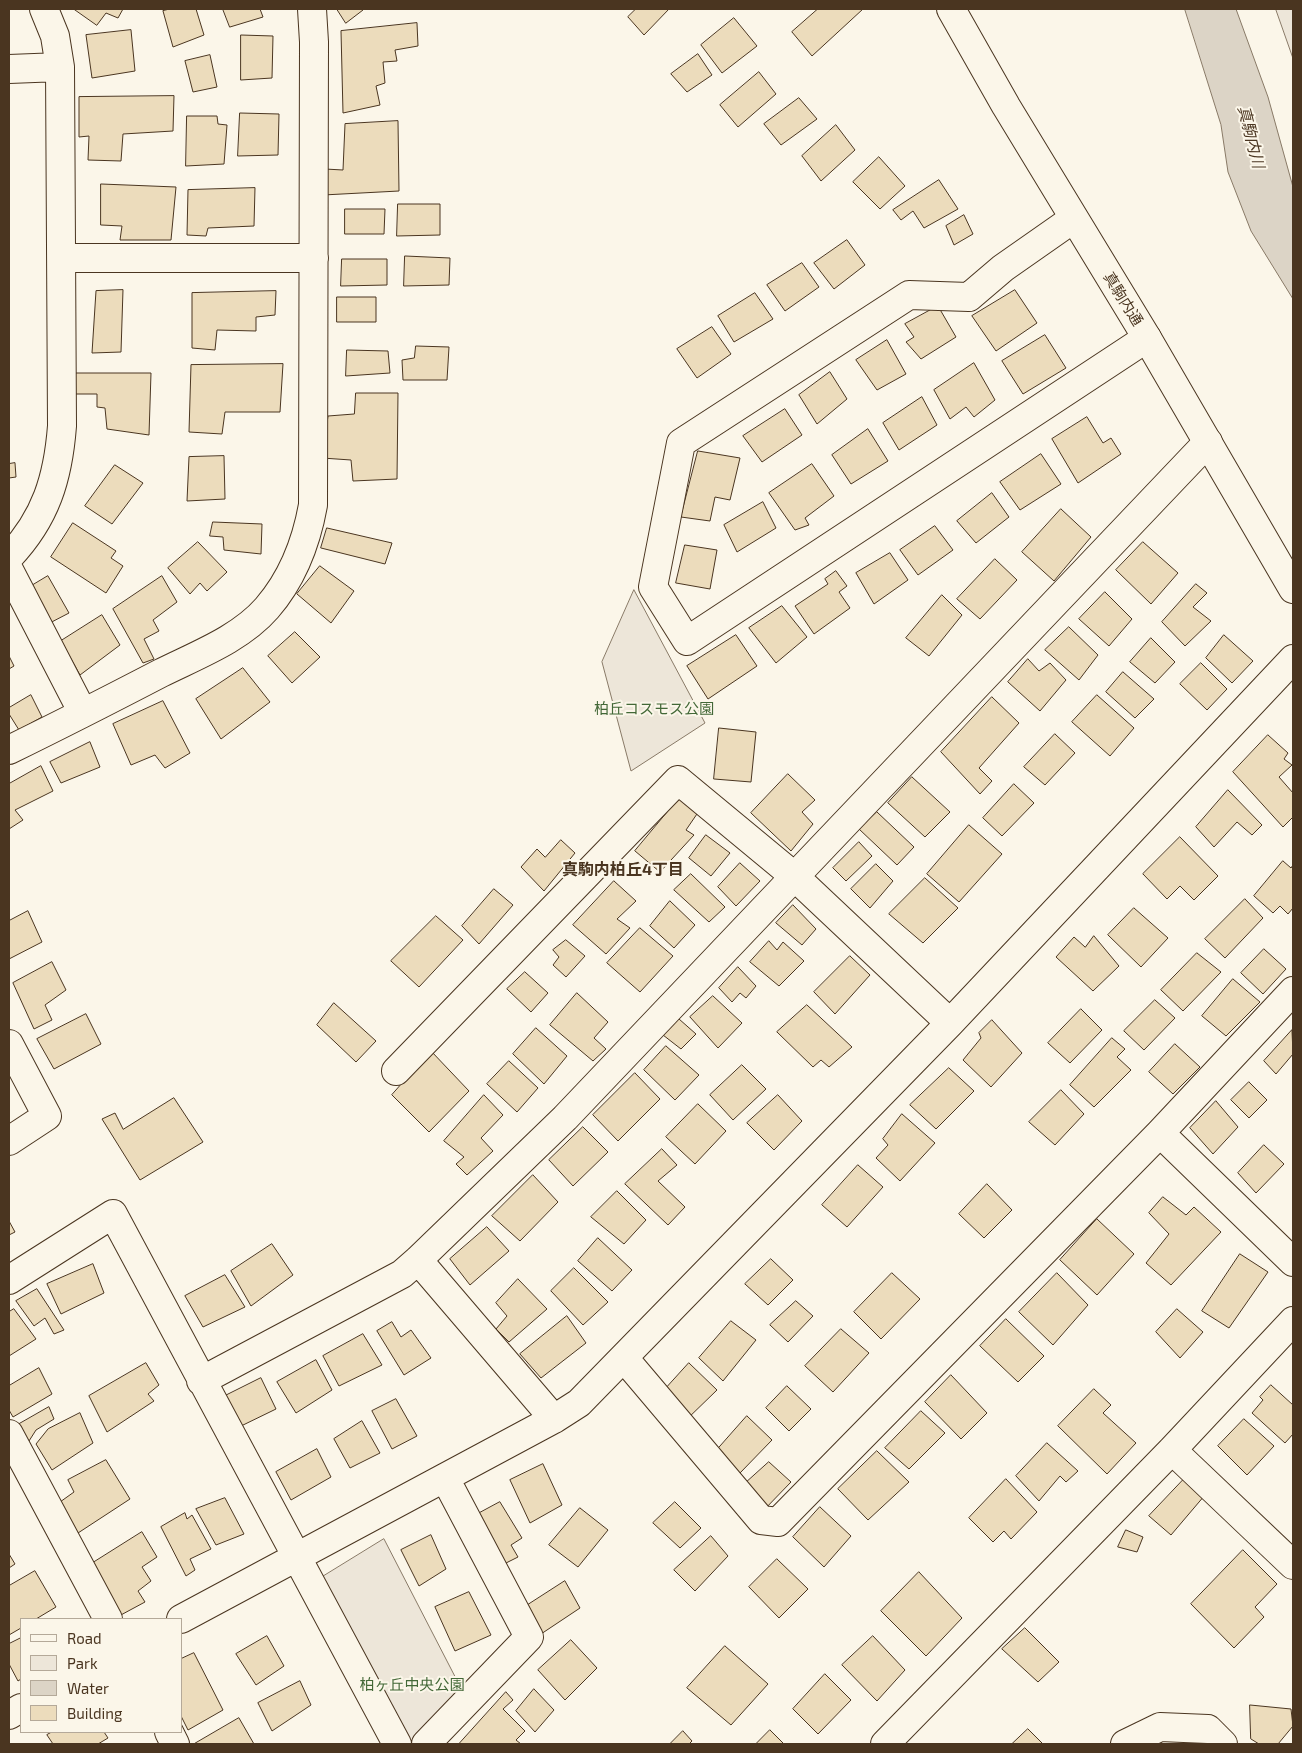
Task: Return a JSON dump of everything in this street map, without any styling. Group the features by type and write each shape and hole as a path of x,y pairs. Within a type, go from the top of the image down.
{"main road":[{"path":"9,557 29,534 44,508 53,486 62,426 60,67 55,36 44,9"},
{"path":"9,750 216,646 246,627 266,609 284,587 298,560 308,535 313,505 312,9"},
{"name":"真駒内通","path":"951,9 1073,219 1147,338 1293,589"},
{"path":"9,69 60,67"},
{"path":"1073,219 1003,268 968,297 909,295 681,444 653,587 687,641 1147,338"},
{"path":"62,258 314,258"},
{"path":"201,1381 402,1274 418,1260 565,1118 1208,442"},
{"path":"9,570 83,713"},
{"path":"182,1618 554,1419 579,1403 950,1023 1293,659"},
{"path":"396,1071 678,780 794,876 950,1023"},
{"path":"624,1358 761,1520 778,1522 1160,1133 1293,991"},
{"path":"9,1044 47,1116 9,1141"},
{"path":"1160,1133 1293,1262"},
{"path":"9,1280 112,1214 397,1744"},
{"path":"418,1260 554,1419"},
{"path":"884,1744 1172,1450 1293,1321"},
{"path":"9,1434 107,1618"},
{"path":"1172,1450 1293,1565"},
{"path":"426,1744 529,1637 445,1478"},
{"path":"9,1715 20,1709"},
{"path":"1125,1744 1160,1727 1208,1729 1223,1744"}],"green space":[{"path":"1276,9 1293,9 1293,58"},
{"name":"柏丘コスモス公園","path":"634,590 705,723 631,771 602,662"},
{"name":"柏ヶ丘中央公園","path":"384,1539 464,1694 416,1744 396,1744 319,1579"}],"water":[{"name":"真駒内川","path":"1185,9 1236,9 1268,97 1293,187 1293,299 1251,231 1228,172 1221,125"}],"building":[{"path":"74,9 123,9 118,18 106,13 97,25"},
{"path":"170,9 196,9 204,35 173,47 163,11"},
{"path":"223,9 260,9 263,17 230,27"},
{"path":"337,9 362,9 363,10 346,23"},
{"path":"636,9 669,9 644,35 628,17"},
{"path":"818,9 863,9 812,56 792,32"},
{"path":"734,18 757,46 722,73 701,45"},
{"path":"417,23 418,46 395,50 397,61 383,62 385,83 376,86 380,105 343,113 341,31"},
{"path":"131,30 135,71 92,78 86,35"},
{"path":"241,35 273,36 272,78 241,80"},
{"path":"698,54 712,75 687,92 671,74"},
{"path":"210,55 217,87 193,92 185,61"},
{"path":"759,72 776,94 738,127 720,105"},
{"path":"174,96 173,131 123,134 121,161 88,160 89,136 79,137 79,97"},
{"path":"799,98 817,119 781,145 764,124"},
{"path":"240,113 279,114 278,155 238,156"},
{"path":"187,116 217,116 218,124 227,125 224,164 186,166"},
{"path":"398,121 399,191 323,195 325,169 343,170 345,124"},
{"path":"836,125 855,150 821,181 802,156"},
{"path":"879,157 905,186 880,209 853,182"},
{"path":"939,180 958,209 924,228 913,211 901,220 893,210"},
{"path":"101,184 176,187 171,240 120,240 122,226 101,225"},
{"path":"255,188 254,226 208,228 206,236 187,235 188,190"},
{"path":"398,204 440,204 440,235 397,236"},
{"path":"345,209 385,209 384,234 345,234"},
{"path":"964,215 973,234 954,245 946,226"},
{"path":"847,240 865,265 834,289 814,263"},
{"path":"405,256 450,258 449,285 404,286"},
{"path":"342,259 387,259 387,285 341,286"},
{"path":"802,263 819,287 785,311 767,285"},
{"path":"123,290 121,352 92,353 96,291"},
{"path":"1015,290 1037,323 996,351 972,316"},
{"path":"276,291 275,315 256,317 256,331 217,330 215,350 192,348 192,293"},
{"path":"755,293 773,319 734,342 718,316"},
{"path":"337,297 376,297 376,322 337,322"},
{"path":"938,306 956,337 921,359 906,342 914,337 905,324"},
{"path":"712,327 731,354 697,378 677,349"},
{"path":"1045,335 1066,368 1023,394 1002,361"},
{"path":"887,340 906,374 877,390 856,360"},
{"path":"416,346 449,347 447,380 403,380 402,360 414,358"},
{"path":"347,350 388,351 390,373 346,376"},
{"path":"974,363 995,400 974,417 966,407 950,419 934,390"},
{"path":"283,364 280,412 225,412 222,434 189,432 191,365"},
{"path":"830,372 847,399 817,424 799,395"},
{"path":"74,373 151,373 149,435 107,429 105,408 97,407 97,394 73,394"},
{"path":"356,393 398,393 397,479 353,481 351,460 322,458 328,416 354,414"},
{"path":"922,397 937,425 899,450 883,423"},
{"path":"785,409 802,435 762,462 743,436"},
{"path":"1087,417 1103,443 1111,438 1121,454 1078,483 1052,439"},
{"path":"868,429 888,461 851,484 832,455"},
{"path":"698,451 740,458 730,500 715,497 710,521 681,517"},
{"path":"1041,454 1061,484 1020,510 1000,482"},
{"path":"224,456 225,499 187,501 189,457"},
{"path":"15,463 16,477 9,478 9,464"},
{"path":"812,464 834,496 805,518 809,525 795,530 769,493"},
{"path":"115,465 143,483 112,524 85,506"},
{"path":"992,493 1009,517 976,543 957,521"},
{"path":"763,502 776,528 737,552 724,525"},
{"path":"1061,509 1091,537 1054,581 1022,552"},
{"path":"213,522 262,524 261,554 224,550 223,537 210,536"},
{"path":"73,523 116,551 111,558 123,566 106,593 51,557"},
{"path":"935,526 953,550 918,575 900,550"},
{"path":"327,528 392,543 385,564 321,548"},
{"path":"198,542 227,572 207,591 200,583 190,594 168,568"},
{"path":"1143,542 1178,573 1151,604 1116,570"},
{"path":"685,545 717,550 710,589 676,583"},
{"path":"890,553 908,580 874,604 856,573"},
{"path":"995,559 1017,580 980,619 957,599"},
{"path":"320,566 354,591 331,623 297,594"},
{"path":"836,571 847,586 839,592 850,608 814,634 795,606 828,584 825,579"},
{"path":"48,576 69,613 44,626 23,591"},
{"path":"162,576 177,602 153,620 159,631 144,639 154,659 143,663 113,609"},
{"path":"1196,584 1207,593 1193,607 1211,621 1185,646 1162,622"},
{"path":"1105,592 1132,619 1109,646 1079,619"},
{"path":"942,595 962,615 929,656 906,638"},
{"path":"782,606 807,637 776,663 749,628"},
{"path":"102,615 120,645 80,675 61,641"},
{"path":"1069,627 1098,655 1079,680 1045,650"},
{"path":"295,632 320,657 292,683 268,656"},
{"path":"736,635 757,666 708,699 687,666"},
{"path":"1224,635 1253,661 1232,683 1206,658"},
{"path":"1151,638 1175,662 1155,683 1130,662"},
{"path":"9,656 14,666 9,669"},
{"path":"1028,659 1039,671 1050,663 1066,680 1040,711 1008,682"},
{"path":"1201,663 1227,689 1207,710 1180,684"},
{"path":"243,668 270,702 221,739 196,699"},
{"path":"1123,672 1154,699 1135,718 1106,692"},
{"path":"31,695 42,717 19,730 9,714 9,708"},
{"path":"1097,695 1134,728 1110,756 1072,722"},
{"path":"992,697 1019,723 979,768 992,781 980,794 941,752"},
{"path":"163,701 190,753 165,768 155,755 131,765 113,724"},
{"path":"719,728 756,732 751,782 714,779"},
{"path":"1055,734 1075,753 1045,785 1024,767"},
{"path":"1268,735 1288,753 1284,759 1292,765 1279,777 1293,793 1293,817 1283,827 1233,772"},
{"path":"90,742 100,767 61,783 50,762"},
{"path":"41,766 53,791 15,810 23,820 9,829 9,784"},
{"path":"788,774 815,800 802,812 813,824 791,851 751,813"},
{"path":"912,777 950,812 925,837 888,803"},
{"path":"1014,784 1034,803 1002,836 983,818"},
{"path":"1228,790 1262,825 1252,835 1237,822 1214,847 1196,827"},
{"path":"681,796 699,811 686,830 694,835 660,872 635,851"},
{"path":"877,812 914,847 897,865 859,829"},
{"path":"969,825 1002,854 959,902 927,874"},
{"path":"706,835 730,853 711,876 689,858"},
{"path":"1180,837 1218,876 1194,900 1180,886 1167,899 1143,874"},
{"path":"561,840 575,853 544,891 521,867 537,849 545,857"},
{"path":"859,842 872,856 846,881 833,868"},
{"path":"1283,861 1291,868 1293,865 1293,908 1288,914 1280,906 1273,913 1254,896"},
{"path":"740,863 760,881 736,906 718,887"},
{"path":"876,864 893,881 870,908 851,889"},
{"path":"691,874 725,907 709,922 674,890"},
{"path":"925,878 958,908 923,943 889,914"},
{"path":"614,881 636,901 617,919 630,928 606,954 573,925"},
{"path":"494,889 513,905 479,944 462,926"},
{"path":"1245,899 1263,918 1225,958 1205,939"},
{"path":"670,901 695,925 674,948 650,926"},
{"path":"793,905 816,929 802,945 776,923"},
{"path":"1134,908 1168,938 1141,967 1108,935"},
{"path":"28,911 42,942 9,959 9,921"},
{"path":"436,916 463,940 419,987 391,961"},
{"path":"640,928 673,956 640,992 607,963"},
{"path":"1094,936 1119,966 1093,991 1056,957 1074,937 1085,947"},
{"path":"566,940 585,956 566,977 553,965 559,957 553,950"},
{"path":"769,941 777,950 783,942 804,961 779,986 750,962"},
{"path":"1264,949 1286,969 1263,994 1241,973"},
{"path":"1197,953 1221,972 1183,1011 1161,990"},
{"path":"850,956 870,975 835,1014 814,992"},
{"path":"52,962 66,990 45,1005 52,1020 34,1029 13,983"},
{"path":"738,967 756,986 746,998 740,993 732,1002 719,988"},
{"path":"525,972 548,993 531,1012 507,989"},
{"path":"1233,979 1260,1002 1226,1036 1202,1016"},
{"path":"577,993 608,1022 594,1038 606,1049 593,1061 550,1025"},
{"path":"713,996 742,1023 718,1048 690,1017"},
{"path":"1155,1000 1175,1018 1144,1050 1124,1031"},
{"path":"334,1003 376,1041 356,1062 317,1025"},
{"path":"807,1005 852,1047 829,1067 821,1060 813,1067 777,1032"},
{"path":"1081,1009 1102,1030 1070,1063 1048,1043"},
{"path":"86,1014 101,1044 54,1069 37,1039"},
{"path":"679,1019 696,1034 681,1049 663,1035"},
{"path":"992,1020 1022,1053 991,1087 963,1060 981,1038 979,1033"},
{"path":"536,1028 567,1056 544,1084 513,1054"},
{"path":"1292,1030 1293,1054 1276,1074 1264,1061"},
{"path":"1112,1038 1125,1049 1117,1057 1131,1070 1094,1107 1070,1085"},
{"path":"1175,1044 1200,1067 1173,1094 1149,1072"},
{"path":"666,1046 699,1075 675,1100 644,1070"},
{"path":"431,1051 469,1091 429,1132 392,1095"},
{"path":"509,1061 538,1088 517,1112 487,1084"},
{"path":"742,1065 766,1089 733,1120 710,1095"},
{"path":"949,1068 974,1091 936,1129 910,1105"},
{"path":"635,1073 660,1099 618,1141 593,1115"},
{"path":"1249,1082 1267,1100 1249,1118 1231,1100"},
{"path":"1061,1090 1084,1114 1055,1145 1029,1122"},
{"path":"484,1095 503,1115 481,1138 493,1151 467,1175 456,1164 464,1157 444,1141"},
{"path":"778,1095 802,1121 774,1150 747,1123"},
{"path":"174,1098 203,1142 140,1180 102,1119 115,1113 123,1129"},
{"path":"1216,1101 1238,1127 1213,1154 1190,1128"},
{"path":"698,1104 726,1131 695,1164 666,1137"},
{"path":"902,1114 935,1143 900,1181 876,1158 888,1145 883,1139"},
{"path":"583,1127 608,1152 573,1186 549,1160"},
{"path":"1264,1145 1284,1164 1256,1193 1238,1173"},
{"path":"662,1149 677,1165 658,1181 685,1207 668,1225 625,1184"},
{"path":"858,1165 883,1187 847,1227 822,1205"},
{"path":"533,1175 558,1202 520,1241 492,1216"},
{"path":"987,1184 1012,1210 984,1238 959,1214"},
{"path":"617,1191 646,1220 624,1244 591,1217"},
{"path":"1163,1197 1186,1215 1194,1207 1221,1232 1171,1285 1146,1263 1169,1234 1149,1213"},
{"path":"1097,1219 1134,1254 1097,1295 1060,1260"},
{"path":"9,1221 15,1232 9,1235"},
{"path":"487,1227 509,1251 470,1285 450,1259"},
{"path":"598,1238 632,1270 612,1291 578,1261"},
{"path":"272,1244 293,1275 251,1306 231,1271"},
{"path":"1240,1254 1268,1272 1229,1328 1202,1311"},
{"path":"771,1259 793,1280 768,1305 745,1284"},
{"path":"93,1264 104,1293 61,1314 47,1284"},
{"path":"574,1268 608,1302 583,1325 551,1291"},
{"path":"892,1273 920,1299 881,1339 854,1312"},
{"path":"1057,1273 1088,1305 1053,1345 1019,1312"},
{"path":"225,1275 245,1307 203,1327 185,1296"},
{"path":"518,1279 547,1309 509,1342 496,1329 507,1316 496,1303"},
{"path":"37,1289 64,1330 54,1334 45,1318 34,1326 16,1301"},
{"path":"796,1301 813,1316 788,1342 770,1325"},
{"path":"14,1309 36,1339 9,1356 9,1312"},
{"path":"1177,1309 1203,1332 1180,1358 1156,1332"},
{"path":"567,1316 586,1343 541,1378 520,1354"},
{"path":"1006,1319 1044,1356 1018,1382 980,1346"},
{"path":"731,1321 756,1340 723,1381 699,1358"},
{"path":"392,1322 401,1337 411,1330 431,1358 404,1375 377,1331"},
{"path":"841,1329 869,1353 833,1392 805,1366"},
{"path":"363,1334 382,1365 339,1386 323,1356"},
{"path":"316,1360 332,1390 296,1413 277,1382"},
{"path":"146,1363 159,1385 148,1394 154,1401 107,1432 89,1396"},
{"path":"689,1363 717,1390 684,1422 660,1395"},
{"path":"39,1368 52,1394 13,1417 9,1410 9,1386"},
{"path":"951,1375 987,1413 961,1439 925,1402"},
{"path":"261,1378 276,1409 239,1427 223,1397"},
{"path":"1271,1385 1293,1405 1293,1434 1285,1443 1252,1413 1263,1400 1260,1397"},
{"path":"787,1386 811,1409 789,1431 766,1408"},
{"path":"1094,1389 1111,1405 1103,1413 1136,1443 1107,1474 1058,1426"},
{"path":"396,1399 417,1436 392,1449 372,1411"},
{"path":"49,1407 54,1419 36,1430 29,1441 24,1444 14,1427"},
{"path":"921,1411 945,1433 909,1469 885,1448"},
{"path":"80,1413 93,1443 52,1470 36,1444 48,1429"},
{"path":"747,1416 772,1440 740,1473 717,1450"},
{"path":"1244,1419 1274,1446 1247,1475 1218,1446"},
{"path":"362,1421 380,1453 350,1468 334,1439"},
{"path":"1047,1443 1078,1471 1066,1482 1060,1476 1039,1501 1016,1476"},
{"path":"317,1449 331,1477 291,1500 276,1472"},
{"path":"877,1451 909,1482 868,1520 838,1489"},
{"path":"106,1460 130,1499 78,1533 60,1502 74,1492 68,1480"},
{"path":"769,1462 791,1482 762,1512 739,1489"},
{"path":"543,1464 562,1505 530,1523 510,1480"},
{"path":"1186,1477 1205,1495 1171,1535 1149,1516"},
{"path":"1006,1479 1037,1512 1011,1539 1004,1531 993,1542 969,1518"},
{"path":"225,1498 244,1534 216,1545 196,1509"},
{"path":"500,1502 522,1538 511,1545 518,1557 496,1568 474,1516"},
{"path":"675,1502 701,1528 680,1548 653,1523"},
{"path":"820,1507 851,1536 824,1567 793,1537"},
{"path":"580,1508 608,1530 578,1567 549,1545"},
{"path":"185,1513 187,1519 192,1515 211,1549 190,1559 195,1570 186,1576 161,1527"},
{"path":"1126,1530 1143,1537 1137,1552 1118,1547"},
{"path":"142,1532 157,1557 142,1567 151,1581 138,1591 145,1602 119,1616 88,1566"},
{"path":"431,1535 446,1569 419,1586 401,1550"},
{"path":"711,1536 728,1556 695,1591 674,1570"},
{"path":"1243,1550 1277,1584 1255,1607 1264,1617 1234,1648 1191,1604"},
{"path":"9,1554 15,1564 9,1568"},
{"path":"777,1559 808,1589 779,1618 749,1587"},
{"path":"35,1571 56,1607 38,1618 20,1618 20,1629 9,1635 9,1586"},
{"path":"919,1572 962,1618 926,1656 881,1611"},
{"path":"565,1581 580,1608 535,1638 520,1610"},
{"path":"469,1592 491,1635 455,1651 435,1607"},
{"path":"1025,1628 1059,1662 1038,1682 1002,1649"},
{"path":"267,1636 284,1666 256,1685 236,1654"},
{"path":"873,1636 905,1670 877,1701 842,1665"},
{"path":"20,1638 20,1680 18,1681 9,1664 9,1644"},
{"path":"571,1640 597,1668 565,1700 538,1670"},
{"path":"725,1646 768,1684 731,1725 687,1688"},
{"path":"194,1653 223,1710 188,1730 182,1718 182,1659"},
{"path":"825,1674 851,1700 818,1734 793,1709"},
{"path":"300,1681 311,1705 272,1731 258,1703"},
{"path":"534,1689 554,1710 535,1732 516,1711"},
{"path":"506,1692 513,1700 503,1709 525,1731 516,1740 521,1744 459,1744"},
{"path":"1250,1705 1291,1709 1293,1726 1278,1744 1259,1744 1251,1739"},
{"path":"239,1718 254,1744 194,1744"},
{"path":"1028,1729 1043,1744 1012,1744"},
{"path":"770,1730 784,1744 756,1744"},
{"path":"683,1731 692,1741 689,1744 670,1744"},
{"path":"50,1733 105,1733 108,1738 98,1744 53,1744 47,1735"}],"district":[{"name":"真駒内柏丘4丁目","path":"623,870"}]}
